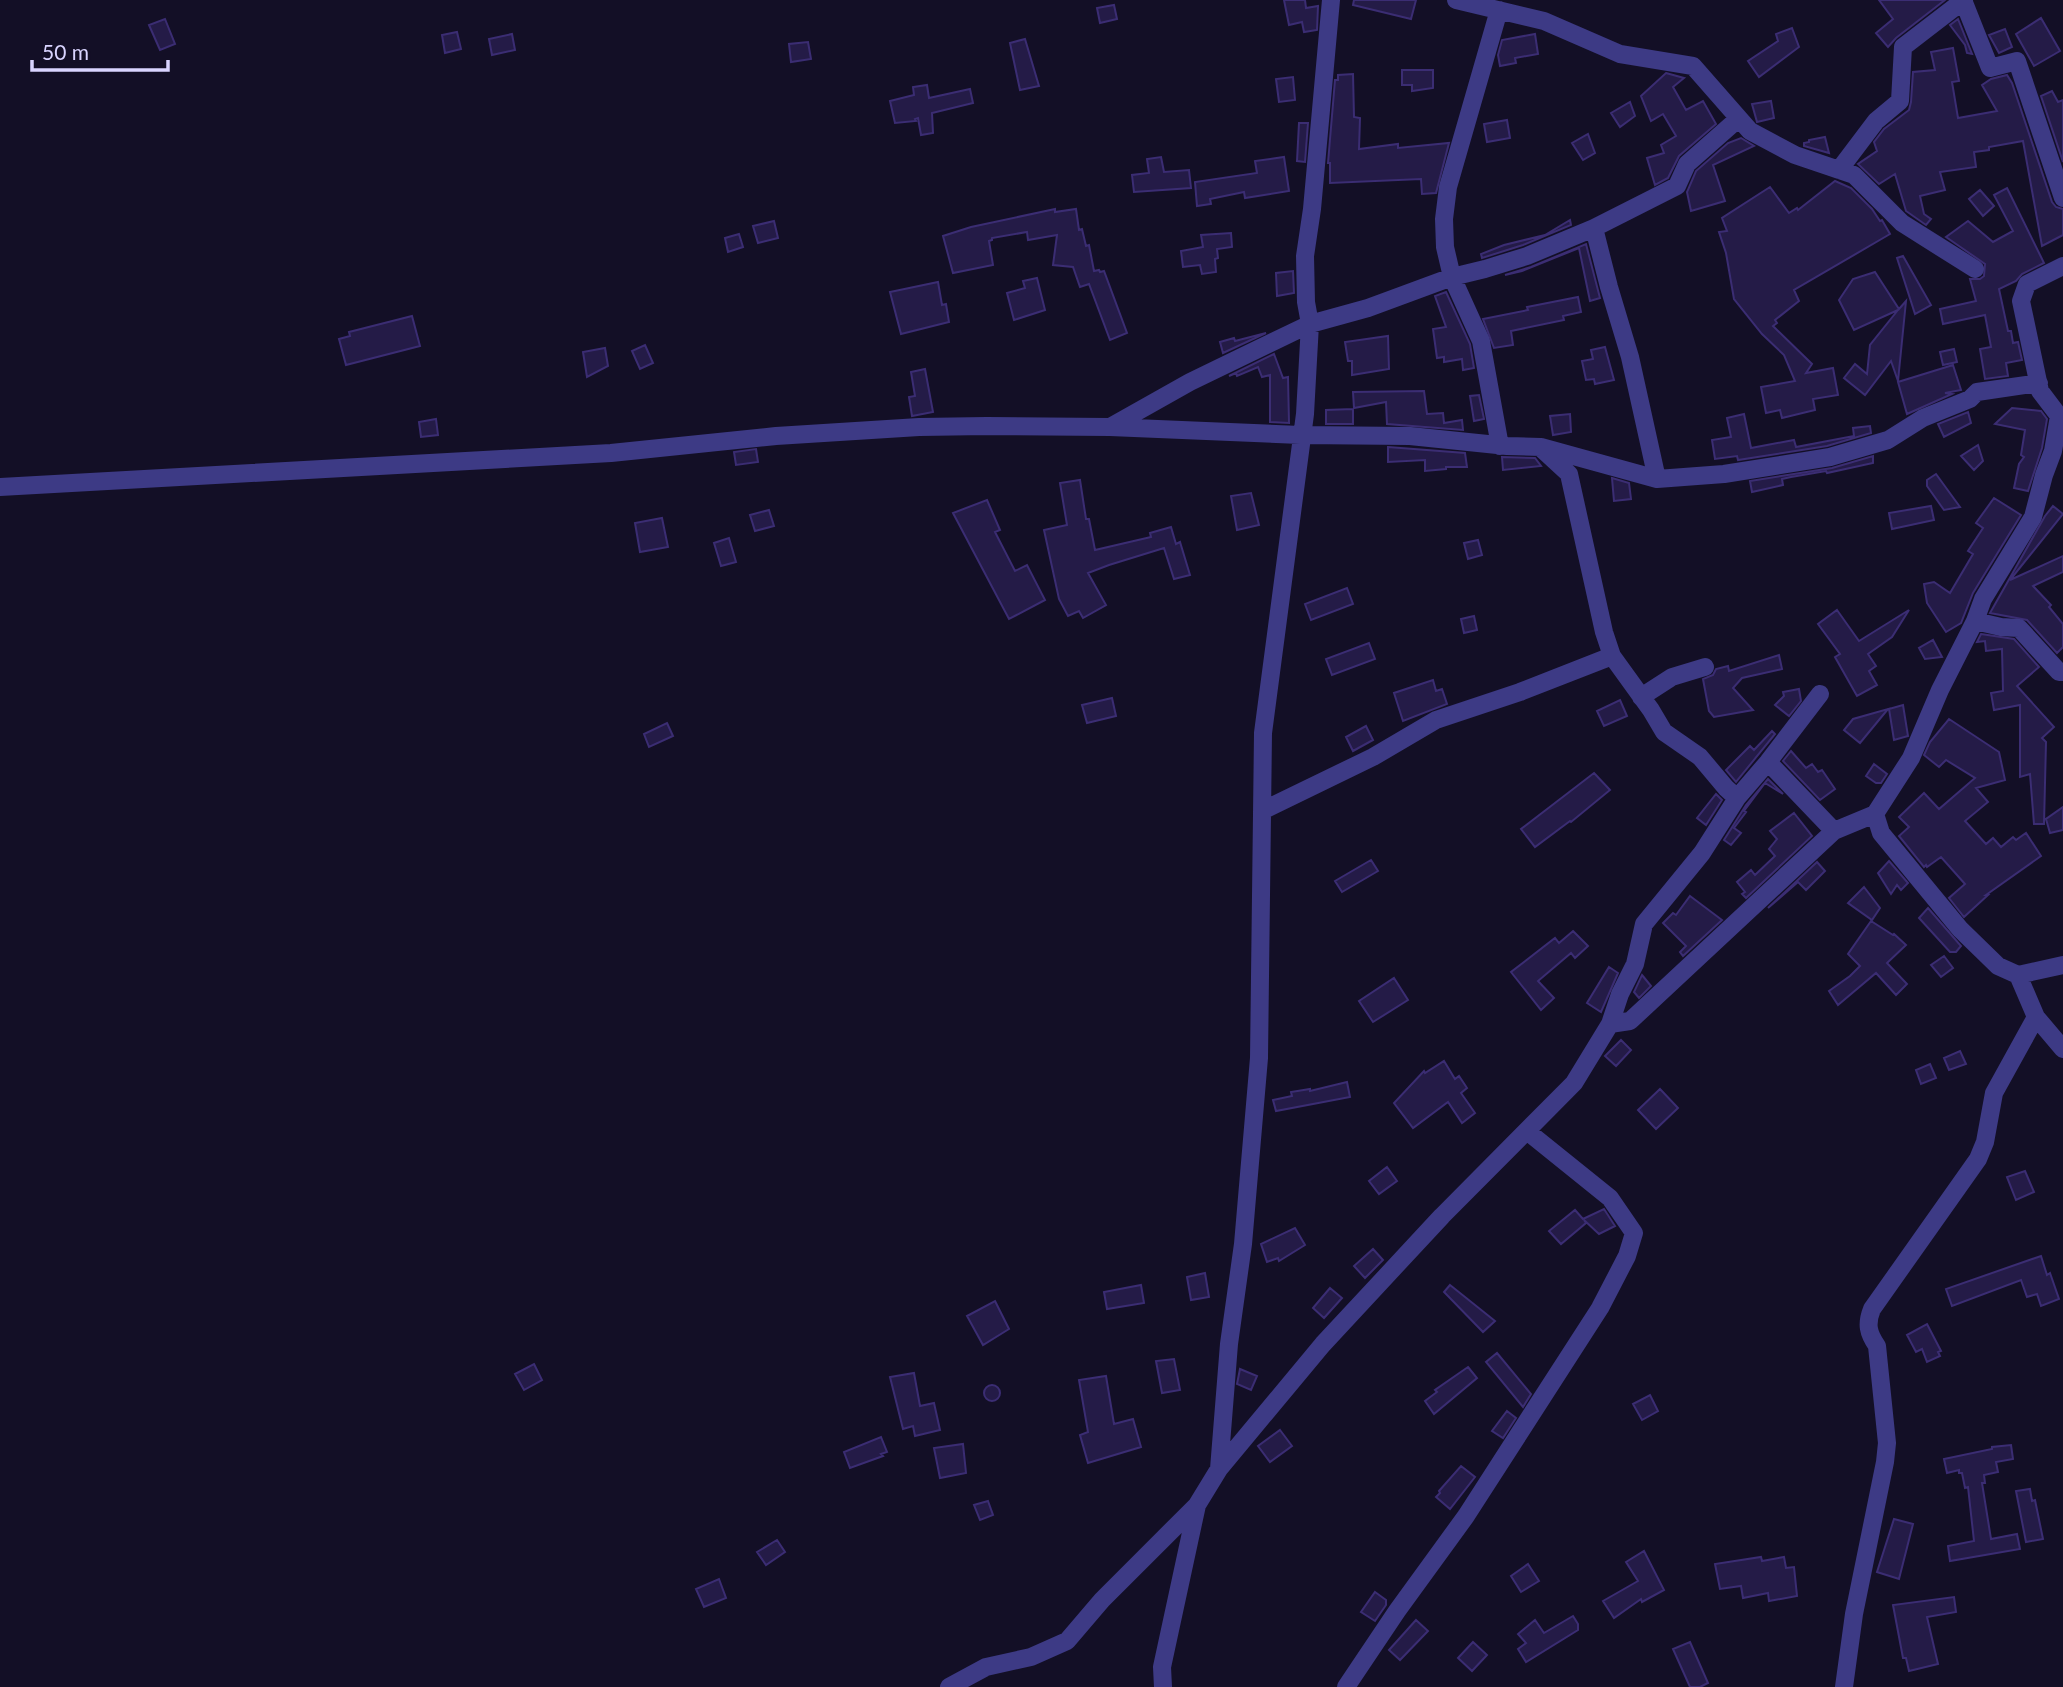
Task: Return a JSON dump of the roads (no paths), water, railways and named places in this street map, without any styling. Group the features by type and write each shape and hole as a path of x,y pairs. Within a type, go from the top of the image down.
{"street":[{"path":"1219,1469 1229,1344 1243,1244 1259,1058 1263,733 1308,378 1310,324 1306,302 1305,256 1312,209 1331,0"},
{"path":"1455,0 1544,21 1620,54 1693,66 1750,131 1795,155 1854,175 1902,223 1975,269"},
{"path":"1839,170 1876,121 1900,101 1903,47 1963,0 1990,68 2017,61 2063,198"},
{"path":"1499,10 1448,187 1444,238 1451,277 1481,341 1500,446"},
{"path":"1110,427 1191,382 1310,324 1368,308 1451,277 1527,256 1594,228 1677,186 1687,164 1738,119"},
{"path":"1594,228 1630,357 1657,480"},
{"path":"1611,1024 1630,1021 1834,831 1875,814 1911,758 1983,600 2033,517 2053,452 2059,416 2040,391 2021,301 2027,284 2063,266"},
{"path":"0,487 611,453 776,436 906,427 1110,427 1300,435 1410,436 1500,446 1541,447 1657,480 1724,474 1830,457 1888,440 1923,418 1970,399 1977,393 2039,383"},
{"path":"1541,447 1569,474 1604,632 1612,656 1664,732 1700,757 1737,798"},
{"path":"1975,621 2019,628 2051,664 2059,672 2063,672"},
{"path":"1262,811 1373,757 1436,720 1520,692 1612,656"},
{"path":"1641,697 1672,677 1705,667"},
{"path":"949,1687 986,1667 1031,1657 1067,1641 1102,1600 1196,1505 1219,1469 1323,1344 1442,1216 1574,1083 1611,1024 1620,994 1635,964 1644,924 1702,853 1737,798 1769,762 1820,694"},
{"path":"1769,762 1834,831"},
{"path":"1875,814 1881,833 1961,929 1998,966 2018,975 2063,965"},
{"path":"2018,975 2036,1017 2063,1049"},
{"path":"1844,1687 1854,1614 1882,1482 1887,1443 1877,1346 1870,1335 1867,1320 1871,1309 1978,1160 1985,1142 1994,1093 2036,1017"},
{"path":"1346,1687 1396,1611 1466,1516 1600,1308 1627,1256 1634,1233 1610,1198 1528,1132"},
{"path":"1163,1687 1162,1668 1196,1505"}]}
